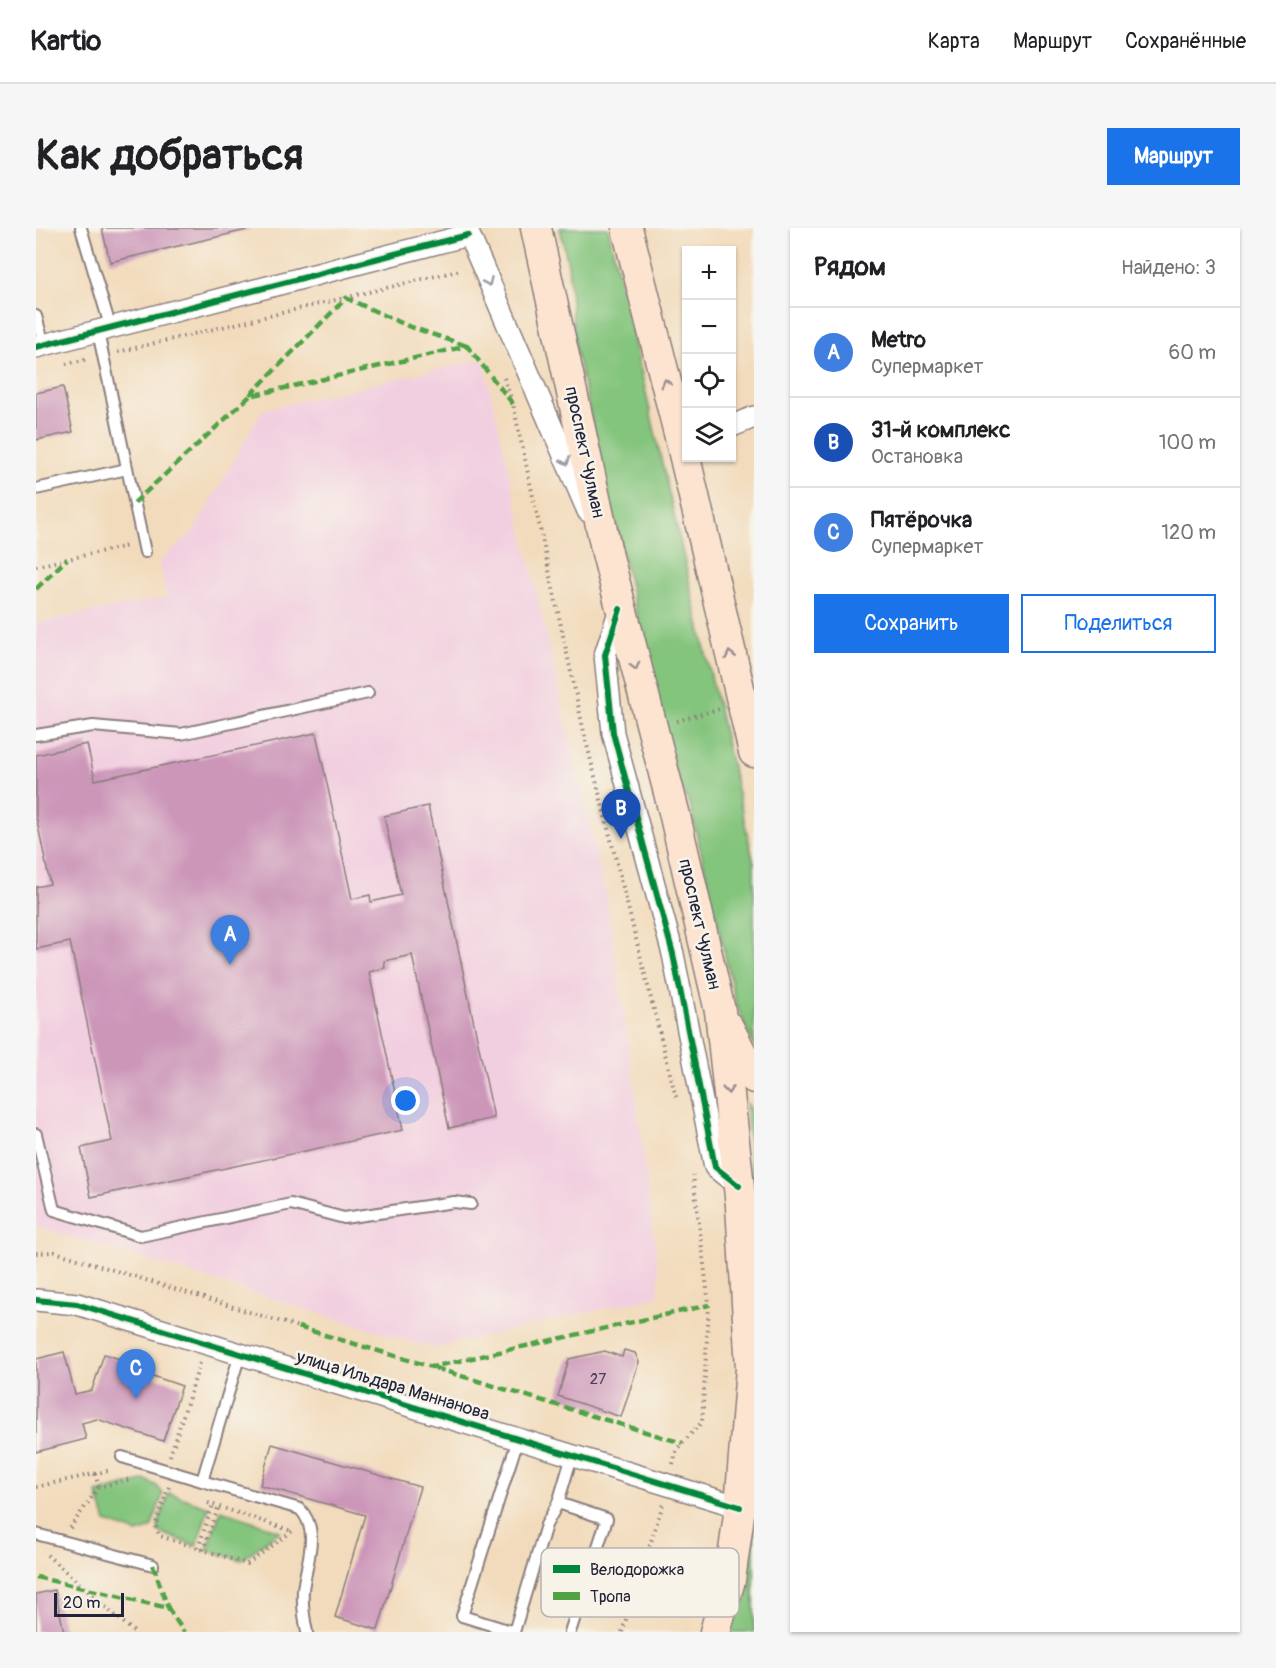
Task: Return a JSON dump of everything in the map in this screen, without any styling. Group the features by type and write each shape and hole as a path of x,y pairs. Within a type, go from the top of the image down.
{"main road":[{"name":"проспект Чулман","path":"536,228 620,609 674,812 720,1011 739,1186 751,1368 740,1507 734,1548"},
{"path":"627,228 682,436"},
{"path":"688,462 754,752"},
{"path":"720,1011 754,1078"},
{"name":"проспект Чулман","path":"715,1632 719,1617"}],"street":[{"path":"40,346 104,331 465,234 607,553"},
{"path":"736,424 754,417"},
{"path":"620,609 605,655 614,733 674,954 715,1167 739,1186"},
{"name":"улица Ильдара Маннанова","path":"36,1300 77,1304 740,1507"}],"lane":[{"path":"81,228 104,331 103,356 144,547"},
{"path":"36,316 40,346"},
{"path":"36,489 127,469"},
{"path":"36,735 93,726 181,734 368,693"},
{"path":"36,1134 54,1210 141,1236 291,1204 344,1218 454,1202 471,1204"},
{"path":"202,1481 240,1354"},
{"path":"518,1439 462,1616 514,1632 546,1525 558,1503 572,1456"},
{"path":"122,1457 300,1509 308,1520 311,1538 303,1591 307,1632"},
{"path":"558,1503 607,1519 598,1548"},
{"path":"36,1534 153,1565"},
{"path":"570,1632 575,1617"}],"path":[{"path":"58,366 469,268 465,234"},
{"path":"502,370 513,405 585,737 677,1098"},
{"path":"36,566 144,547"},
{"path":"674,722 719,709"},
{"path":"648,1548 677,1449 702,1422 709,1305 692,1164"},
{"path":"36,1253 54,1252 298,1327"},
{"path":"61,1541 99,1487 149,1474 161,1468 176,1444 201,1360"},
{"path":"36,1487 141,1462"},
{"path":"174,1472 155,1526 157,1532 203,1550 247,1564 308,1520"},
{"path":"95,1474 99,1487"},
{"path":"168,1489 179,1493"},
{"path":"201,1500 311,1538"},
{"path":"198,1548 213,1504"},
{"path":"203,1550 219,1506"},
{"path":"206,1526 211,1527"},
{"path":"44,1552 134,1632"},
{"path":"622,1632 627,1617"}],"shaded area":[{"path":"483,359 606,896 635,1089 659,1278 658,1296 432,1348 36,1226 36,623 167,597 159,562 195,530 262,410"}],"green space":[{"path":"560,228 608,228 754,863 754,1048 736,1003 690,805 673,768 662,725 575,347 568,264"},
{"path":"746,1102 754,1115 754,1217"},
{"path":"146,1480 157,1486 163,1494 151,1528 138,1533 106,1522 97,1493"},
{"path":"169,1493 209,1507 196,1546 159,1532 158,1525"},
{"path":"221,1510 280,1531 241,1560 207,1550"},
{"path":"754,1528 754,1632 728,1632 733,1617 739,1617 739,1598"}],"building":[{"path":"102,228 251,228 251,229 110,262"},
{"path":"63,387 73,432 36,440 36,393"},
{"path":"316,733 352,899 370,895 371,902 401,895 384,816 428,806 494,1118 449,1128 412,955 384,961 385,968 369,972 403,1130 91,1197 81,1148 112,1141 70,942 36,949 36,887 50,884 36,816 36,755 87,744 95,780"},
{"path":"624,1350 635,1353 639,1362 621,1417 558,1396 569,1359 605,1351 622,1357"},
{"path":"64,1352 75,1394 92,1390 104,1354 120,1359 118,1364 182,1386 163,1441 97,1419 82,1423 86,1439 36,1452 36,1359"},
{"path":"272,1444 420,1487 378,1630 335,1617 365,1515 260,1485"},
{"path":"55,1590 64,1632 36,1632 36,1594"}],"marked path":[{"path":"250,395 346,298 408,326 467,346"},
{"path":"134,503 250,396 467,346 513,404"},
{"path":"36,589 67,559"},
{"path":"298,1327 432,1367 709,1305"},
{"path":"435,1368 682,1443"},
{"path":"153,1565 168,1608"},
{"path":"36,1577 168,1608 184,1632"}],"cycle path":[{"path":"36,347 468,235"},
{"path":"620,609 605,655 613,733 673,954 715,1167 739,1186"},
{"path":"36,1300 77,1304 740,1507"}],"place":[{"name":"31-й комплекс","path":"621,839"},
{"name":"Metro","path":"230,965"},
{"name":"Пятёрочка","path":"136,1399"}]}
